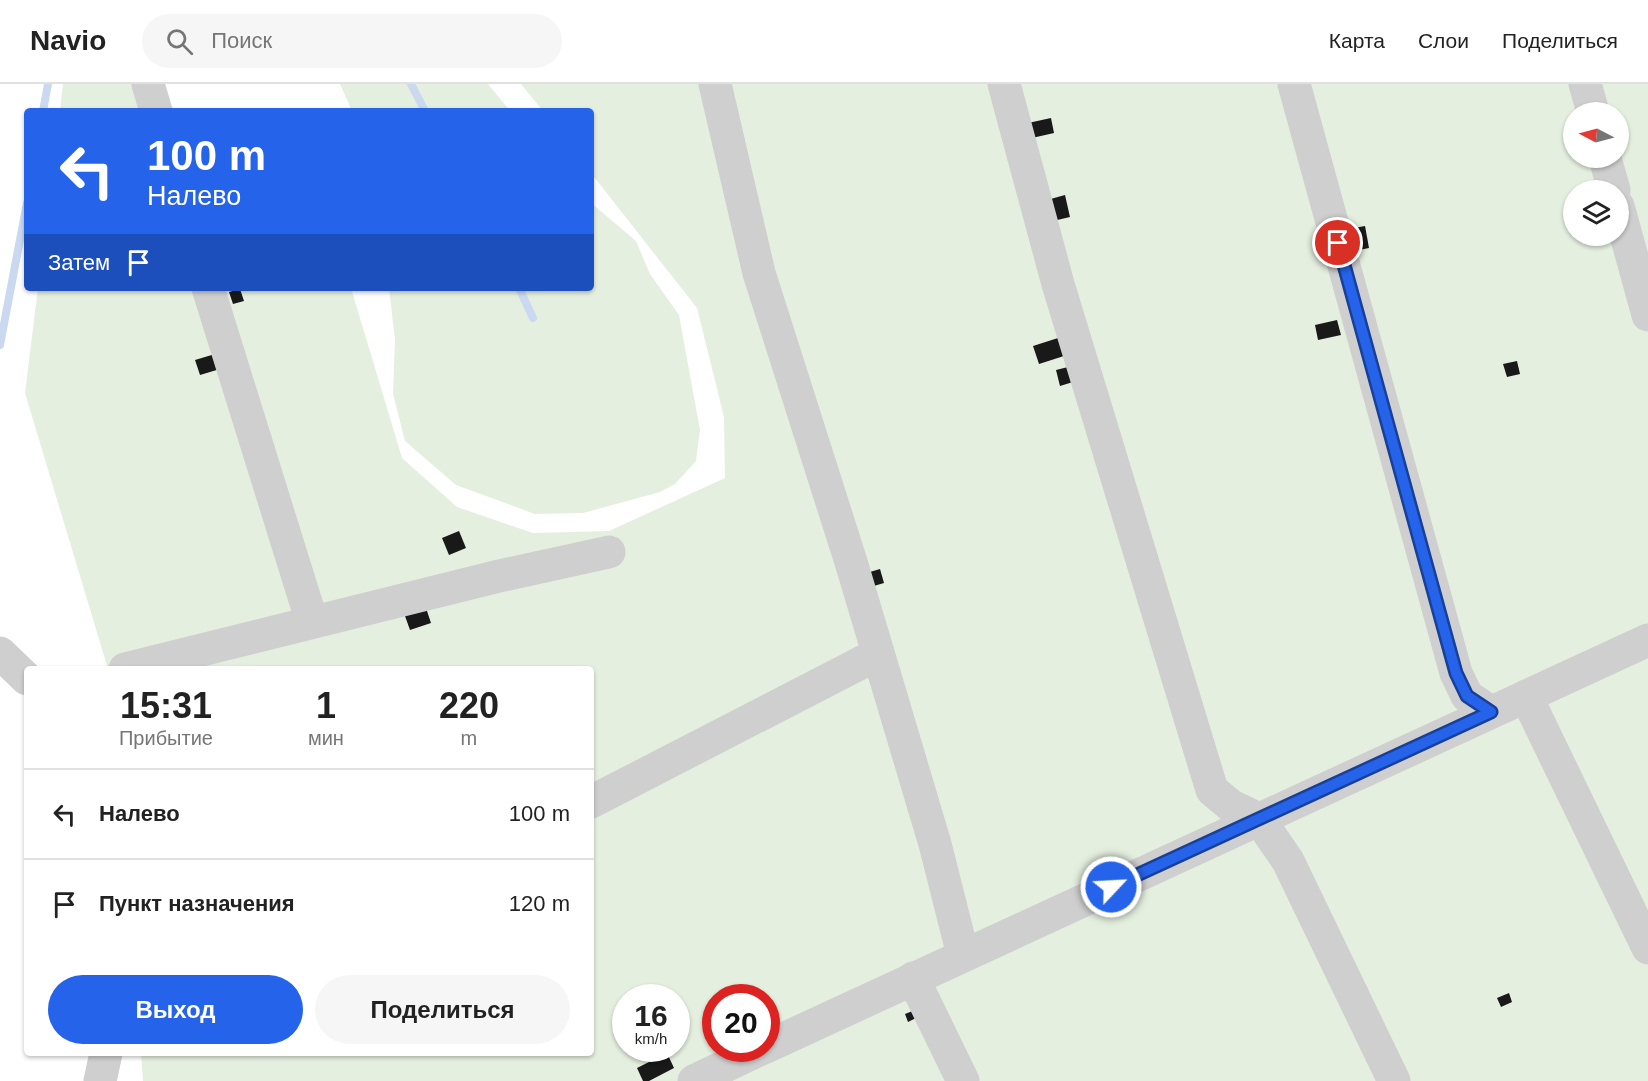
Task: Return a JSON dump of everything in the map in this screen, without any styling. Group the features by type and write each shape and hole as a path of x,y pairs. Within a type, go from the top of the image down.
{"lane":[{"path":"148,84 155,108"},
{"path":"715,84 759,273 935,844 963,955"},
{"path":"1004,84 1058,284 1212,790 1230,805 1259,819 1288,861 1394,1081"},
{"path":"1294,84 1456,673 1467,696 1491,712"},
{"path":"1585,84 1590,102"},
{"path":"1629,246 1648,315"},
{"path":"208,291 312,622"},
{"path":"137,666 499,576 609,552"},
{"path":"780,1041 1648,640"},
{"path":"0,653 24,676"},
{"path":"594,800 878,654"},
{"path":"1526,696 1648,948"},
{"path":"913,978 963,1081"},
{"path":"100,1081 105,1056"},
{"path":"694,1081 735,1062"}],"green space":[{"path":"63,84 136,84 143,108 60,108"},
{"path":"340,84 488,84 508,108 351,108"},
{"path":"521,84 1648,84 1648,1081 143,1081 141,1056 594,1056 594,666 107,666 25,393 38,291 352,291 402,458 457,507 533,533 609,531 725,478 724,417 697,308 594,177 594,108 541,108"},
{"path":"594,206 636,241 650,274 679,315 700,430 696,461 675,484 660,492 583,513 535,514 456,485 405,441 393,394 395,340 389,291 594,291"}],"building":[{"path":"1051,118 1054,133 1032,138 1028,123"},
{"path":"1065,195 1070,217 1053,221 1047,200"},
{"path":"1365,226 1369,248 1354,251 1349,229"},
{"path":"241,291 244,301 233,304 229,292"},
{"path":"1337,320 1341,335 1318,340 1315,325"},
{"path":"1058,338 1064,356 1039,364 1033,346"},
{"path":"215,354 220,369 200,375 195,360"},
{"path":"1517,361 1520,374 1507,377 1503,364"},
{"path":"1068,367 1073,382 1060,386 1056,370"},
{"path":"459,531 466,548 449,555 442,538"},
{"path":"880,569 884,583 867,588 863,574"},
{"path":"426,608 431,623 410,630 405,616"},
{"path":"1509,993 1512,1002 1501,1007 1497,998"},
{"path":"915,1010 918,1017 908,1022 905,1014"},
{"path":"649,1062 671,1062 674,1068 649,1081 643,1081 637,1068"}],"waterway":[{"path":"44,108 48,84"},
{"path":"411,84 423,108"},
{"path":"0,345 24,219"},
{"path":"520,291 533,318"}],"route":[{"path":"1111,887 1491,712 1467,696 1456,673 1338,243"}]}
